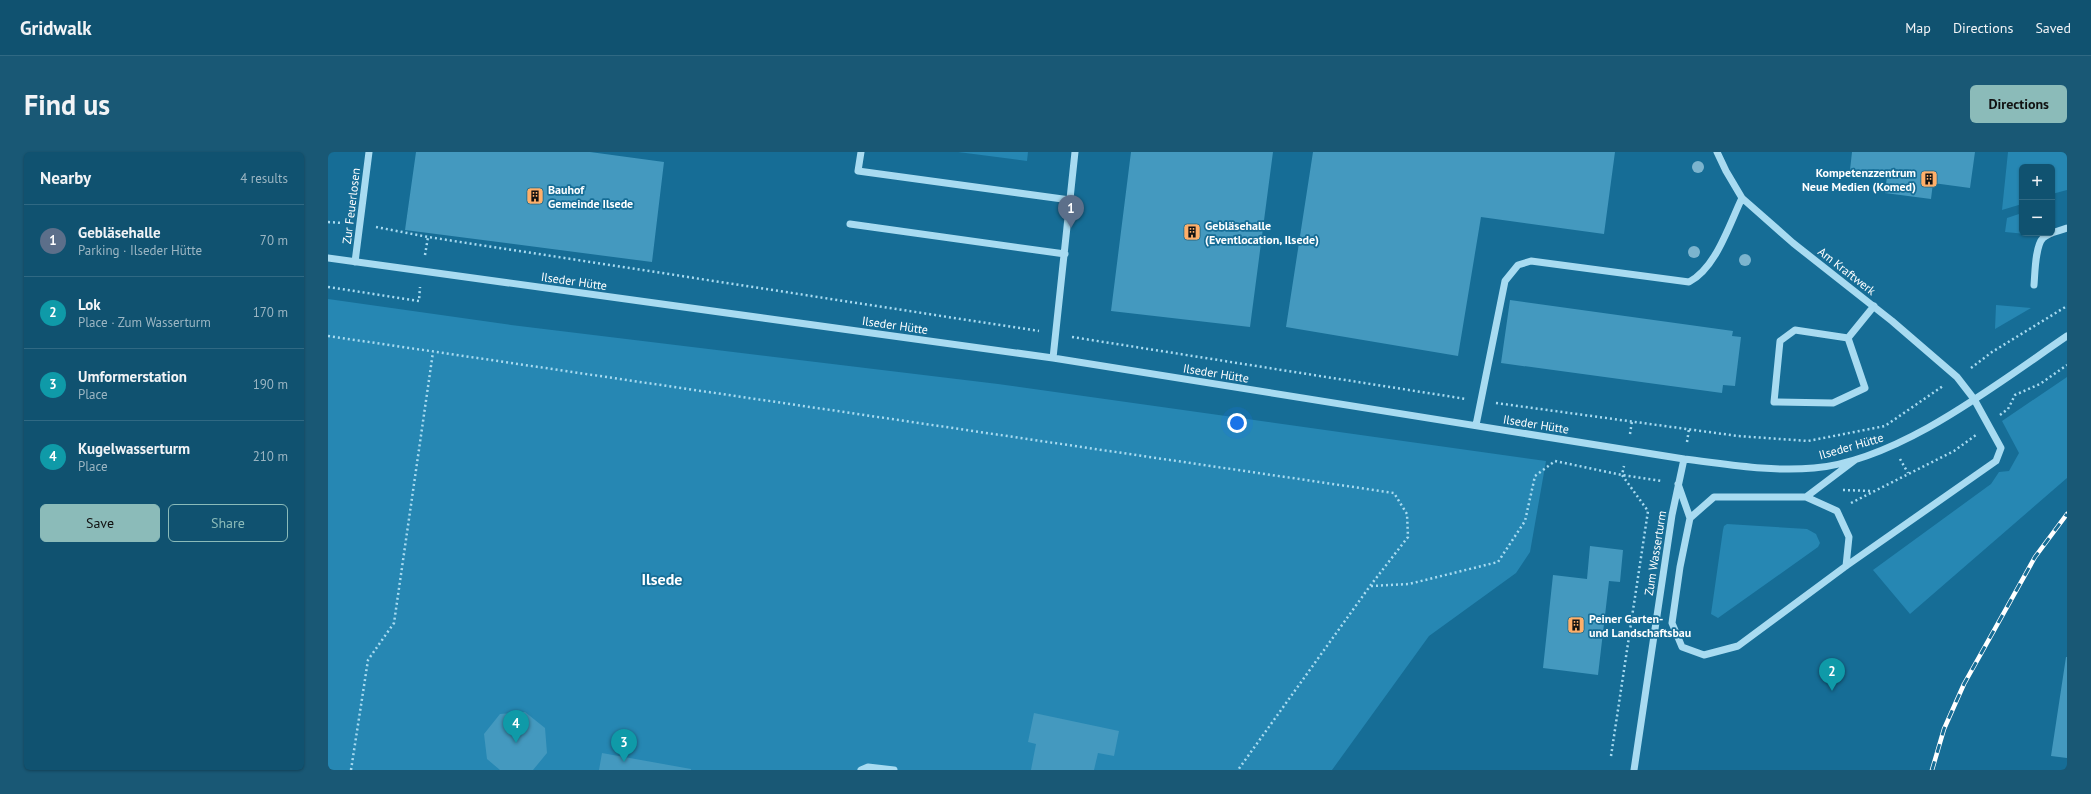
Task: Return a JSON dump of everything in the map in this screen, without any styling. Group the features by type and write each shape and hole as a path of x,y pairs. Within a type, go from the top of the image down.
{"street":[{"name":"Zur Feuerlosen","path":"355,262 369,152"},
{"path":"861,152 858,171 1070,200"},
{"path":"1053,358 1075,152"},
{"name":"Am Kraftwerk","path":"1690,518 1680,567 1672,623 1682,646 1704,655 1738,646 1846,566 1996,462 2001,448 1974,399 1957,377 1935,356 1793,243 1742,198 1717,152"},
{"path":"1476,425 1505,281 1518,265 1530,261 1689,282 1699,277 1708,267 1742,198"},
{"path":"850,224 1065,254"},
{"path":"2034,285 2039,244 2048,235 2067,228"},
{"name":"Ilseder Hütte","path":"328,258 1053,358 1684,459 1774,469 1815,468 1857,459 1893,446 1974,399 2067,336"},
{"path":"1848,338 1874,306"},
{"path":"1795,330 1848,338 1865,388 1833,403 1774,402 1780,341 1795,330"},
{"name":"Zum Wasserturm","path":"1634,770 1678,484 1684,459"},
{"path":"1806,497 1857,459"},
{"path":"1678,484 1690,518 1714,497 1806,497 1837,511 1849,537 1846,566"},
{"path":"861,770 868,767 894,770"}],"path":[{"path":"328,222 360,224 428,238 1056,334 1480,401 1738,436 1808,441 1885,426 1992,352 2067,306"},
{"path":"328,336 1394,493 1407,514 1408,537 1370,586 1238,770"},
{"path":"351,770 368,660 394,623 433,352"},
{"path":"1370,586 1409,584 1498,562 1525,521 1535,476 1556,462 1622,476 1648,511 1611,756"},
{"path":"1837,511 1872,491"}],"shaded area":[{"path":"958,152 1028,152 1027,161"},
{"path":"2008,152 2067,152 2067,190 2055,193 2055,164 2019,164 2019,205 2002,210"},
{"path":"2019,214 2019,233 2005,232 2007,218"},
{"path":"328,299 511,325 998,384 1546,461 1530,552 1516,573 1429,636 1332,770 328,770"},
{"path":"1996,305 2031,308 1995,329"},
{"path":"2067,377 2067,478 1910,614 1873,570 1991,484 1999,472 2009,471 2019,453 2002,421"},
{"path":"1727,524 1807,529 1816,534 1820,543 1818,547 1718,618 1711,614 1723,530 1724,526"}],"building":[{"name":"Bauhof Gemeinde Ilsede","path":"416,152 590,152 664,162 652,262 405,230"},
{"name":"Gebläsehalle (Eventlocation, Ilsede)","path":"1131,152 1273,152 1250,327 1111,311"},
{"path":"1313,152 1615,152 1604,234 1481,217 1458,356 1286,327"},
{"name":"Kompetenzzentrum Neue Medien (Komed)","path":"1852,152 1975,152 1970,188 1933,183 1931,199 1885,193 1887,176 1850,170"},
{"path":"1510,300 1733,331 1732,336 1741,337 1735,386 1723,385 1722,393 1501,363"},
{"name":"Peiner Garten- und Landschaftsbau","path":"1590,546 1623,550 1620,582 1609,581 1598,675 1543,668 1553,575 1587,579"},
{"path":"2067,657 2067,758 2051,756"},
{"path":"525,712 545,728 547,753 533,770 500,770 487,759 484,734 500,714"},
{"path":"1034,713 1119,731 1114,756 1098,753 1094,770 1031,770 1036,744 1028,742"},
{"path":"602,753 691,769 691,770 599,770"}],"railway":[{"path":"1932,770 1944,729 1964,684 2035,557 2067,514"}],"place":[{"name":"Kompetenzzentrum Neue Medien (Komed)","path":"1929,179"},
{"name":"Bauhof Gemeinde Ilsede","path":"535,196"},
{"name":"Gebläsehalle","path":"1071,228"},
{"name":"Gebläsehalle (Eventlocation, Ilsede)","path":"1192,232"},
{"name":"Peiner Garten- und Landschaftsbau","path":"1576,625"},
{"name":"Lok","path":"1832,691"},
{"name":"Kugelwasserturm","path":"516,743"},
{"name":"Umformerstation","path":"624,762"}],"district":[{"name":"Ilsede","path":"662,579"}]}
